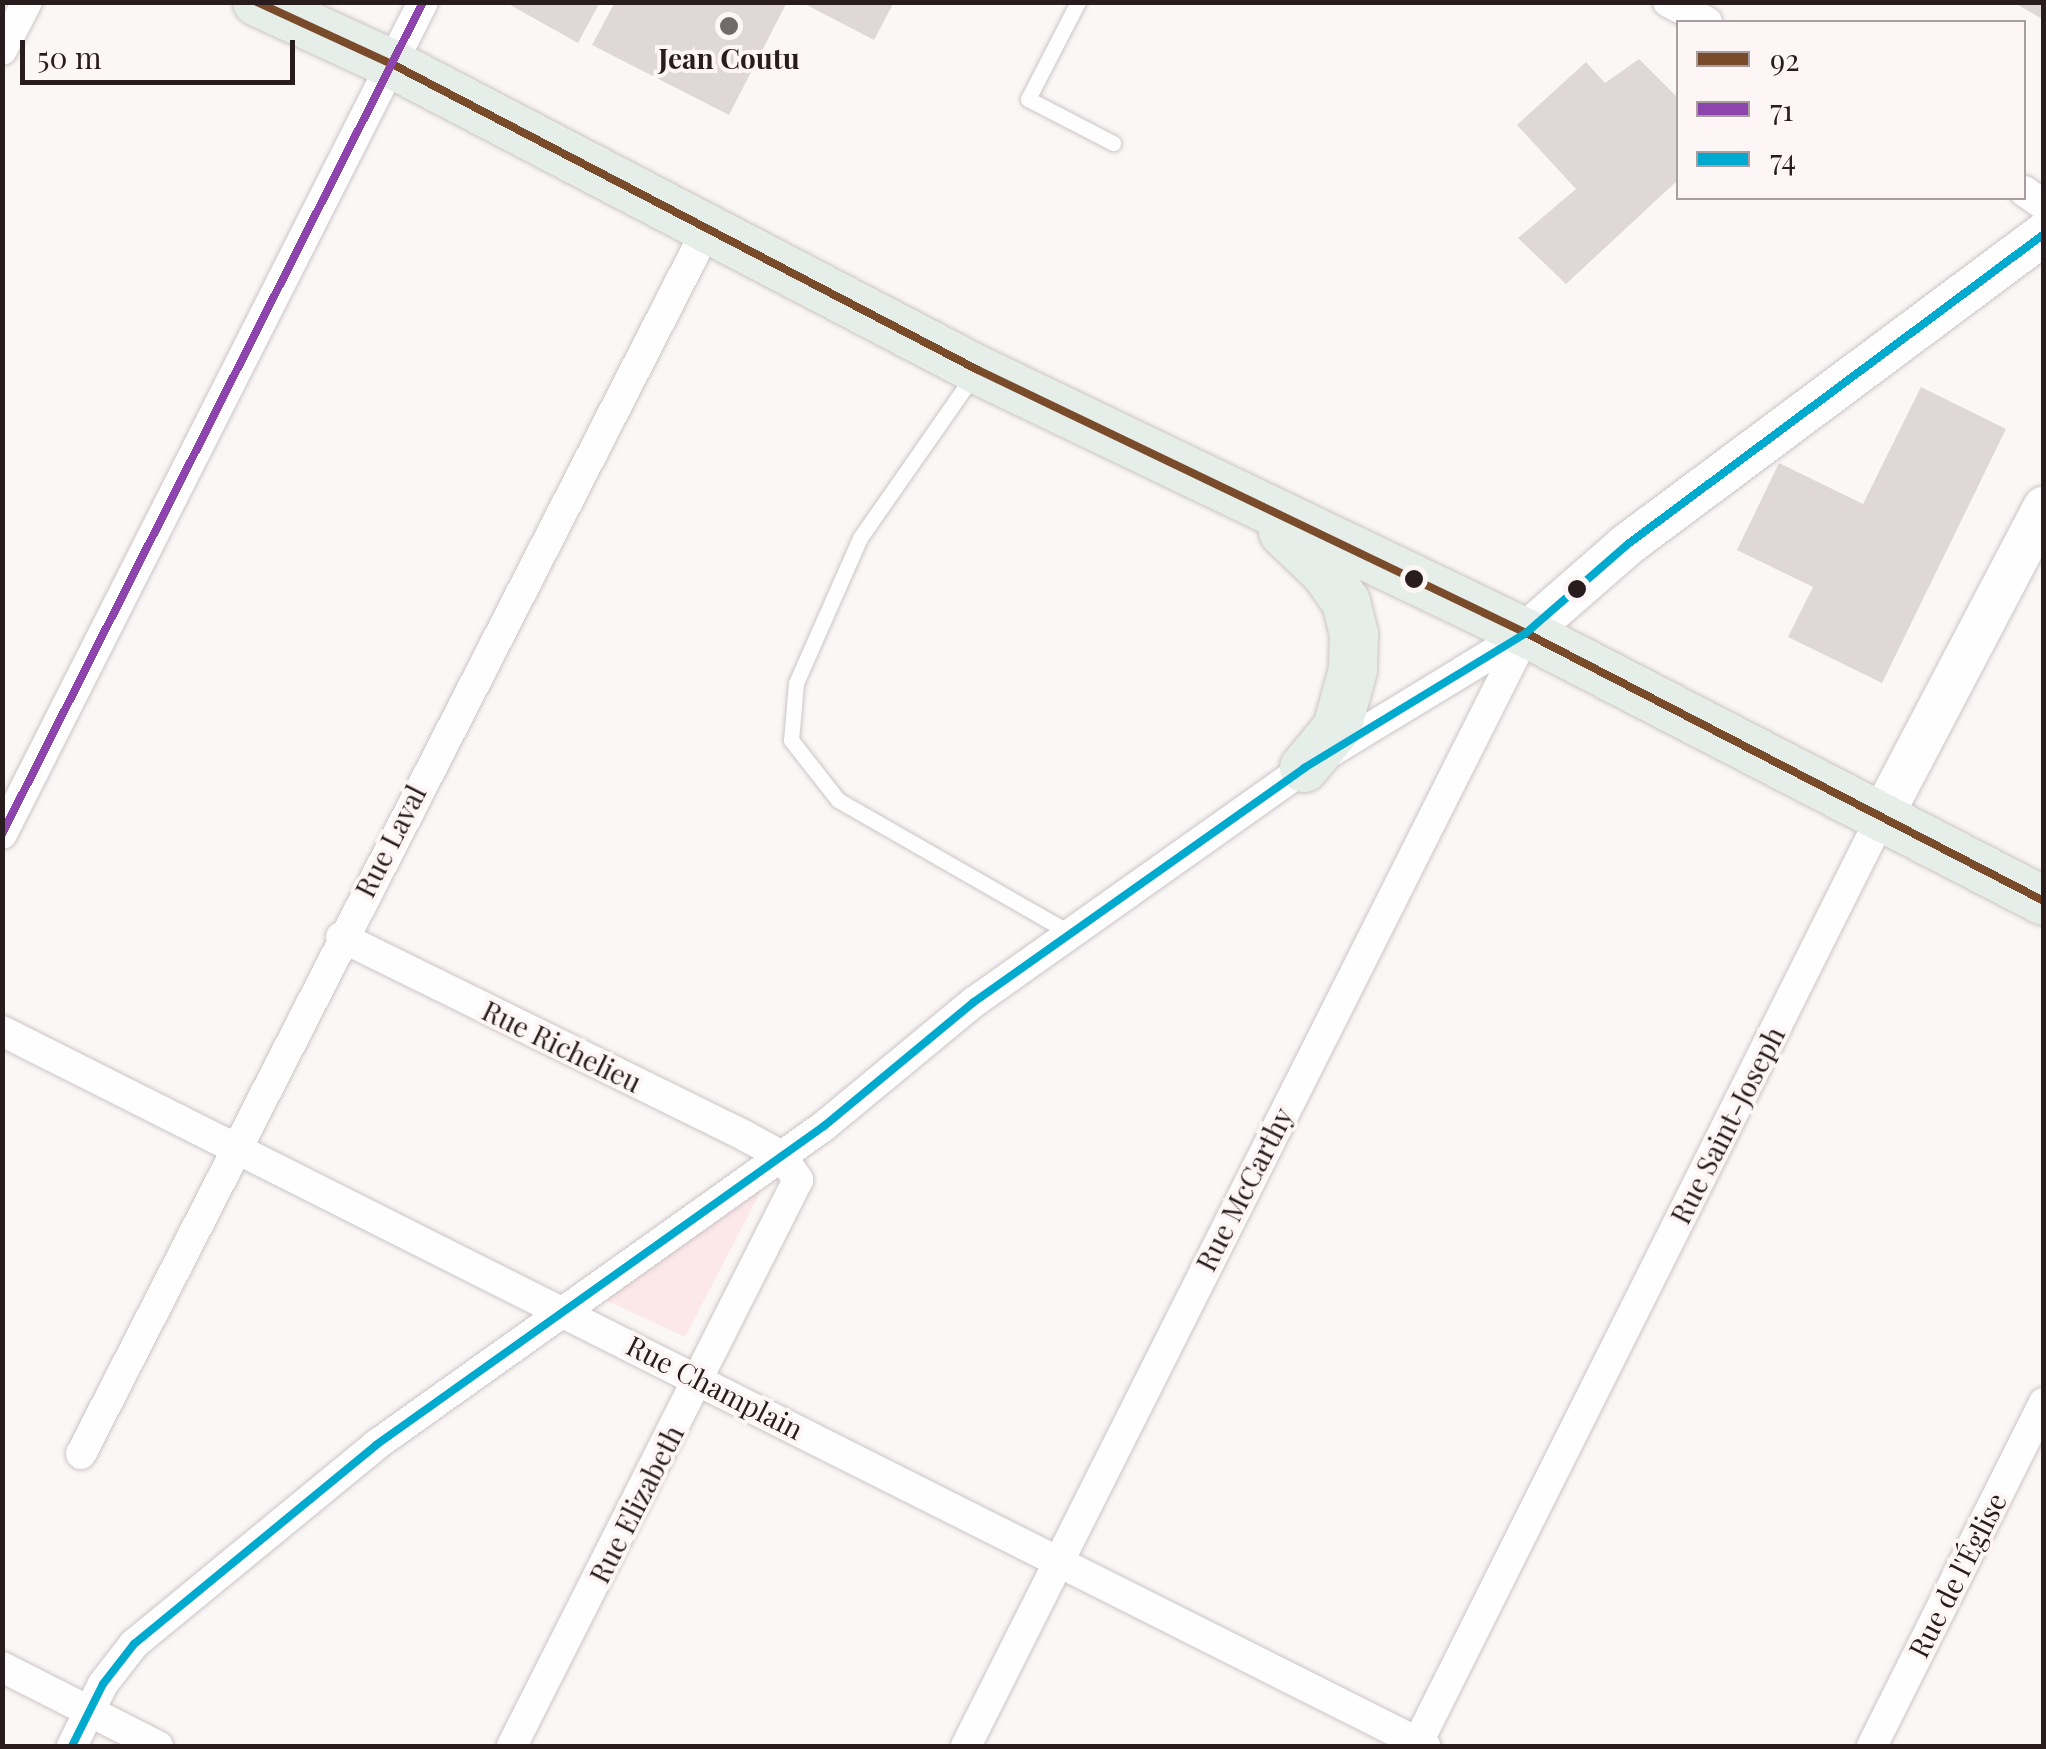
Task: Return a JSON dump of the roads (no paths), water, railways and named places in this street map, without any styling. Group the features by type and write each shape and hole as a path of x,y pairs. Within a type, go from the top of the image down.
{"main road":[{"path":"258,3 275,2"},
{"path":"258,3 394,65 978,370 1240,500 1526,634 1880,820 2044,901"},
{"path":"1526,634 1628,544 1964,288 2044,234"},
{"path":"1964,288 2044,268"},
{"path":"1240,500 1326,572 1346,602 1354,635 1353,670 1337,728 1304,768"},
{"name":"Rue Saint-Joseph","path":"1880,820 2044,507"}],"street":[{"path":"2,50 27,2"},
{"path":"2,834 423,2"},
{"path":"1668,2 1703,20"},
{"name":"Rue Laval","path":"81,1454 236,1153 341,936 706,231"},
{"path":"72,1746 89,1712 134,1644 376,1445 782,1156 1070,933 1304,768 1526,634"},
{"name":"Rue McCarthy","path":"966,1746 1526,634"},
{"name":"Rue Saint-Joseph","path":"1419,1745 1880,820"},
{"name":"Rue Richelieu","path":"341,936 782,1156"},
{"name":"Rue Champlain","path":"2,1031 236,1153 700,1377 1058,1564 1419,1745"},
{"name":"Rue Elizabeth","path":"512,1746 794,1197 798,1180 782,1156"},
{"name":"Rue de l'Église","path":"1872,1746 2044,1403"},
{"path":"2,1668 158,1746"}],"lane":[{"path":"1078,2 1028,99 1113,143"},
{"path":"978,370 860,538 796,683 791,740 838,800 1070,933"}],"place":[{"name":"Jean Coutu","path":"729,26"}]}
